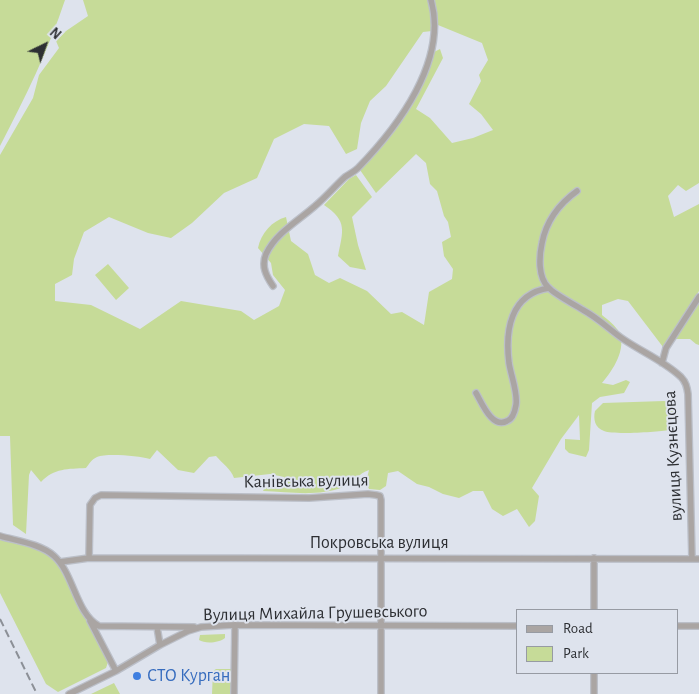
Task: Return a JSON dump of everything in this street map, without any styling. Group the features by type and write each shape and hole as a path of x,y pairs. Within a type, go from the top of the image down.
{"street":[{"path":"273,286 264,268 267,253 271,246 280,235 315,207 347,175 356,170 394,125 418,86 431,52 433,39 434,20 431,0"},
{"path":"476,393 494,420 500,423 508,421 512,416 516,404 508,348 508,334 515,309 522,300 534,292 549,288 543,279 541,267 540,252 542,239 559,207 565,199 577,191"},
{"name":"вулиця Кузнєцова","path":"549,288 590,313 622,338 662,362 681,377 686,384 696,559"},
{"path":"662,362 666,348 699,297"},
{"name":"Канівська вулиця","path":"89,558 90,505 94,498 106,495 309,498 360,494 380,496 381,694"},
{"path":"0,536 47,550 60,562 116,671"},
{"name":"Покровська вулиця","path":"60,562 89,558 696,559"},
{"path":"594,558 594,609"},
{"path":"89,619 100,626 201,627"},
{"path":"234,694 235,625"},
{"name":"Вулиця Михайла Грушевського","path":"69,694 116,671 160,645 188,631 201,627 235,625 516,626"},
{"path":"679,626 699,626"},
{"path":"157,628 160,645"},
{"path":"594,674 594,694"}],"green space":[{"path":"0,0 65,0 36,74 0,146"},
{"path":"83,0 699,0 699,183 686,191 678,185 668,196 674,217 699,204 699,291 663,347 628,301 618,299 602,305 602,315 618,330 621,345 618,359 602,383 613,385 626,380 630,382 624,393 600,397 592,403 589,450 586,457 569,453 565,449 565,439 580,440 579,415 561,439 532,488 539,496 535,521 529,527 517,509 503,516 492,509 483,491 473,491 459,498 417,484 398,471 388,473 386,486 380,490 369,489 366,482 369,470 343,487 324,492 263,491 265,487 289,485 284,477 270,474 234,478 229,469 216,456 209,457 194,473 178,470 157,450 150,459 123,455 97,457 86,468 67,469 56,472 41,482 31,470 29,475 26,534 13,525 10,436 0,436 0,155 33,98 39,75 59,48 56,41 66,31 88,16","holes":["438,25 482,43 488,60 479,75 481,81 469,104 481,114 493,130 473,138 452,143 430,118 416,109 443,58 440,49 432,53 412,106 360,170 376,193 416,154 426,163 430,184 437,191 444,216 448,222 451,237 442,242 444,256 453,269 452,279 429,292 424,325 402,312 391,314 367,291 340,278 329,283 315,275 308,254 291,241 286,217 276,221 268,228 258,248 271,263 273,275 285,290 279,306 254,320 241,311 181,301 140,329 91,305 55,301 55,284 72,275 74,259 84,232 109,217 148,233 171,238 192,223 224,193 257,178 274,139 304,124 329,126 346,154 357,149 361,123 370,101 386,86 423,32 432,31"]},
{"path":"356,175 372,197 352,217 366,270 350,267 338,256 342,227 337,216 324,205 349,179"},
{"path":"108,264 129,288 116,300 95,275"},
{"path":"699,303 699,345 690,339 675,339"},
{"path":"670,402 678,411 677,422 669,430 616,433 601,430 595,423 595,411 603,403"},
{"path":"0,538 45,552 57,563 108,662 106,668 58,692 46,684 0,593"},
{"path":"225,634 225,638 216,642 199,640 200,635"},
{"path":"216,669 232,669 233,694 212,694 213,671"},
{"path":"114,683 120,694 91,694"}],"railway":[{"path":"0,619 37,694"}],"place":[{"name":"СТО Курган","path":"137,676"}]}
